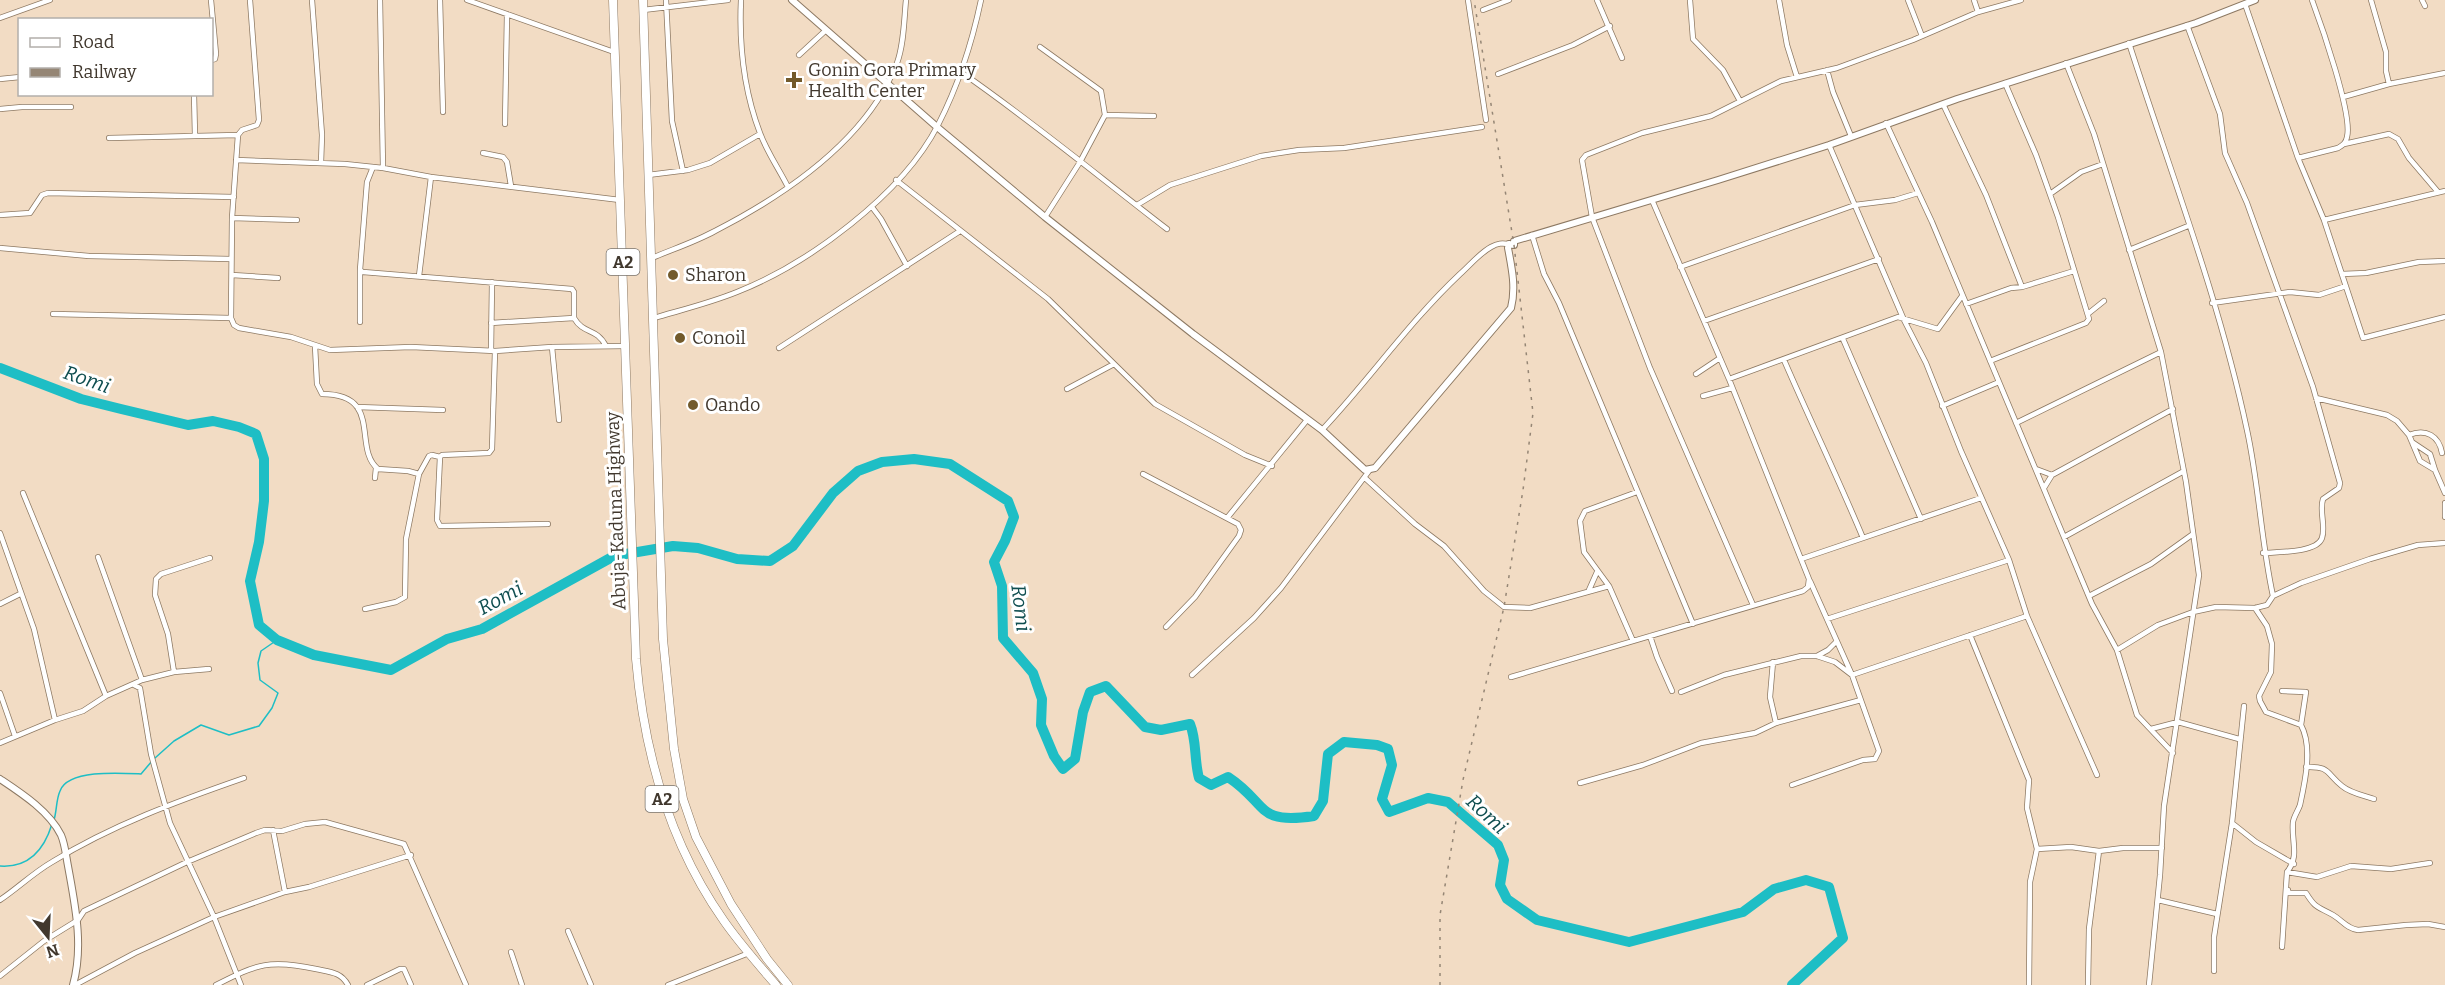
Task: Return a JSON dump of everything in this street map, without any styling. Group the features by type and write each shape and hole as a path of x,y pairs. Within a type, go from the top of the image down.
{"highway":[{"name":"Abuja-Kaduna Highway","path":"613,0 631,525 640,701 645,734 661,796 673,826 706,891 723,920 776,985"},
{"name":"A2","path":"643,0 663,639 670,723 678,774 689,820 730,904 767,959 788,985"}],"street":[{"path":"0,18 50,0"},
{"path":"211,0 213,18"},
{"path":"250,0 259,120 257,125 242,130 238,135 230,257 231,318 234,325 239,328 291,337 330,350 411,347 493,351 626,346"},
{"path":"312,0 322,135 321,163"},
{"path":"380,0 383,168"},
{"path":"440,0 443,112"},
{"path":"467,0 615,52"},
{"path":"666,0 672,121 683,171"},
{"path":"643,10 728,0"},
{"path":"741,0 742,58 750,97 760,134 788,187"},
{"path":"792,0 825,31 1045,217 1322,430 1365,471 1369,471"},
{"path":"652,258 713,233 746,215 810,173 838,148 888,83 898,61 906,0"},
{"path":"654,318 737,292 776,273 818,248 872,207 914,161 937,127 961,72 981,0"},
{"path":"1468,0 1486,120"},
{"path":"1483,10 1509,0"},
{"path":"1597,0 1622,58"},
{"path":"1690,0 1693,39 1723,70 1740,100"},
{"path":"1779,0 1787,45 1797,77"},
{"path":"1908,0 1922,36"},
{"path":"1974,0 1978,12"},
{"path":"1753,605 1650,368 1592,217 1581,165 1586,155 1642,133 1711,116 1781,81 1827,70 1922,36 1978,12 2021,0"},
{"path":"1322,430 1356,393 1418,316 1488,249 1501,243 1514,245 1514,241 1829,145 1886,123 2005,83 2187,26 2255,0"},
{"path":"2312,0 2343,97 2348,133 2344,144"},
{"path":"2371,0 2386,52 2389,84"},
{"path":"2245,4 2298,158 2324,220 2363,338 2445,317"},
{"path":"505,124 507,14"},
{"path":"213,22 216,54 213,60"},
{"path":"1498,74 1573,45 1610,26"},
{"path":"2187,26 2220,114 2225,153 2247,203 2325,426 2330,454 2338,474 2339,488 2323,499 2321,506 2322,537 2320,541 2303,550 2263,554"},
{"path":"799,55 825,31"},
{"path":"2129,43 2232,366 2247,431 2263,554 2272,596"},
{"path":"1040,47 1101,91 1105,115 1080,162 1045,217"},
{"path":"2066,63 2094,134 2161,352 2184,471 2199,575 2164,806 2158,900 2147,985"},
{"path":"1827,70 1833,92 1851,136"},
{"path":"961,72 1048,134 1080,162 1167,229"},
{"path":"2343,97 2389,84 2445,74"},
{"path":"0,79 18,77"},
{"path":"2005,83 2050,194 2073,271 2089,313"},
{"path":"194,96 195,136"},
{"path":"1943,104 1986,195 2022,287"},
{"path":"0,109 71,107"},
{"path":"1105,115 1154,116"},
{"path":"1886,123 1966,304 2088,596 2117,650 2134,708 2173,753"},
{"path":"1137,205 1170,185 1191,176 1261,156 1299,150 1344,148 1482,127"},
{"path":"648,175 683,171 710,163 760,134"},
{"path":"2298,158 2338,148 2344,144 2389,134 2398,139 2409,158 2438,192"},
{"path":"109,138 238,135"},
{"path":"1829,145 1904,320 1926,363 1942,406 2009,560 2027,616 2097,775"},
{"path":"483,153 503,157 507,162 511,186"},
{"path":"236,160 383,168 431,177 620,200"},
{"path":"2050,194 2081,172 2103,164"},
{"path":"360,321 360,270 368,182 373,167"},
{"path":"419,276 431,177"},
{"path":"896,180 1048,299 1155,404 1236,450 1272,466"},
{"path":"2324,220 2445,191"},
{"path":"0,215 30,213 42,195 48,193 234,197"},
{"path":"1680,267 1856,205 1895,200 1918,193"},
{"path":"1652,200 1729,379 1809,579 1852,675 1879,751 1875,759 1792,784"},
{"path":"872,207 907,266"},
{"path":"232,218 297,220"},
{"path":"2129,250 2188,226"},
{"path":"779,348 960,231"},
{"path":"1532,236 1544,274 1559,303 1693,624"},
{"path":"1192,675 1254,618 1281,588 1369,471 1375,468 1511,308 1514,281 1509,244"},
{"path":"0,248 89,256 230,257"},
{"path":"1704,321 1879,259"},
{"path":"2342,274 2366,273 2419,262 2445,261"},
{"path":"360,270 363,273 572,289 574,318 582,328 600,336 606,346"},
{"path":"1966,304 2011,288 2022,287 2073,271"},
{"path":"232,275 278,278"},
{"path":"440,458 442,455 480,455 489,453 492,449 492,282"},
{"path":"2212,303 2290,292 2319,295 2346,286"},
{"path":"1729,379 1898,317 1938,329 1962,296"},
{"path":"1990,361 2086,323 2089,313 2104,301"},
{"path":"1898,317 1900,309"},
{"path":"53,314 231,318"},
{"path":"491,323 574,318"},
{"path":"1843,339 1921,519"},
{"path":"315,346 319,390 322,394 338,394 346,397 357,407 362,416 372,464 376,468 419,474"},
{"path":"552,347 559,420"},
{"path":"2016,423 2161,352"},
{"path":"1696,374 1720,358"},
{"path":"1784,360 1815,432 1835,469 1863,538"},
{"path":"1067,389 1114,364"},
{"path":"1942,406 1999,382"},
{"path":"1703,396 1732,388"},
{"path":"2315,398 2387,415 2397,421 2409,435 2420,461 2435,471"},
{"path":"357,407 443,410"},
{"path":"2044,488 2052,475 2173,410"},
{"path":"1227,518 1272,466 1307,420"},
{"path":"2409,435 2422,432 2433,435 2442,453"},
{"path":"2412,442 2430,454 2445,493"},
{"path":"365,609 396,602 405,597 406,539 419,474 429,456 432,454 440,458"},
{"path":"440,458 437,520 440,526 548,524"},
{"path":"375,478 376,468"},
{"path":"2036,469 2052,475"},
{"path":"2064,537 2184,471"},
{"path":"1143,474 1240,526 1239,536 1195,597 1166,627"},
{"path":"1365,478 1415,524 1444,546 1484,591 1504,607 1530,608 1609,586"},
{"path":"1633,641 1609,586 1584,552 1580,521 1582,513 1637,492"},
{"path":"23,493 106,696"},
{"path":"1801,558 1981,498"},
{"path":"2445,503 2445,517"},
{"path":"0,533 34,629 55,720"},
{"path":"2088,596 2151,564 2193,534"},
{"path":"2261,617 2272,596 2301,583 2418,545 2445,543"},
{"path":"98,557 142,680"},
{"path":"174,672 168,634 155,595 156,579 161,574 210,558"},
{"path":"1827,619 2009,560"},
{"path":"1589,590 1598,572"},
{"path":"1511,677 1803,591 1808,587 1809,579"},
{"path":"0,604 20,594"},
{"path":"2117,650 2158,625 2193,612 2216,607 2255,608 2267,605"},
{"path":"2255,608 2267,626 2272,644 2271,672 2259,696 2260,701 2266,712 2301,725"},
{"path":"1852,675 2027,616"},
{"path":"1970,635 2029,780 2027,807 2037,849 2030,882 2029,985"},
{"path":"1650,636 1672,691"},
{"path":"1817,656 1836,642"},
{"path":"1681,692 1724,675 1801,656 1817,656 1835,662 1852,675"},
{"path":"1773,662 1770,697 1776,723"},
{"path":"0,743 83,711 106,696 134,686 142,680 174,672 209,669"},
{"path":"134,686 140,688 151,754 170,823 214,916 241,985"},
{"path":"2282,691 2306,692 2301,725 2304,731 2306,767 2299,808 2292,824 2295,844 2294,864 2287,872 2282,947"},
{"path":"0,693 15,736"},
{"path":"1581,783 1643,765 1701,743 1755,733 1776,723 1861,700"},
{"path":"2214,971 2214,937 2232,823 2244,706"},
{"path":"2151,729 2178,722 2239,739"},
{"path":"2306,767 2320,766 2328,771 2343,788 2374,800"},
{"path":"0,778 33,803 61,835 78,920 74,985"},
{"path":"0,900 40,869 65,854 165,805 244,778"},
{"path":"0,976 44,941 78,920 84,911 256,833 282,831 305,824 325,822 402,842 411,855 466,985"},
{"path":"2232,823 2256,842 2294,864"},
{"path":"273,830 285,892"},
{"path":"2037,849 2071,847 2099,851 2123,848 2162,848"},
{"path":"2088,985 2089,929 2099,851"},
{"path":"74,985 214,916 285,892 309,887 411,855"},
{"path":"2287,872 2317,877 2351,867 2391,869 2430,863"},
{"path":"2287,872 2288,893 2306,893 2318,909 2335,916 2349,929 2428,924 2445,927"},
{"path":"2158,900 2217,914"},
{"path":"568,930 591,985"},
{"path":"511,952 522,985"},
{"path":"668,985 749,953"},
{"path":"216,985 261,966 288,963 335,973 342,976 348,985"},
{"path":"367,985 404,969 411,985"}],"waterway":[{"name":"Romi","path":"0,368 81,399 188,425 213,421 256,434 264,459 264,501 259,542 250,581 259,625 277,640 314,655 391,670 447,639 482,629 614,556 673,546 698,548 737,559 770,561 793,546 833,493 858,471 882,462 914,459 950,464 1008,501 1014,517 994,562 1002,586 1003,638 1033,673 1042,699 1041,725 1054,756 1063,769 1075,759 1083,712 1090,692 1106,686 1145,727 1161,730 1190,724 1194,737 1199,778 1211,785 1228,777 1264,810 1281,818 1314,816 1323,801 1328,754 1344,742 1377,745 1388,749 1392,765 1382,799 1389,812 1428,798 1448,802 1498,845 1504,860 1500,885 1507,899 1537,920 1629,942 1743,912 1774,889 1806,880 1829,887 1843,938 1792,985"},
{"path":"155,758 174,741 201,725 229,735 259,726 272,708 278,693 260,680 258,663 261,651 277,640"},
{"path":"54,820 60,791 73,779 96,774 141,774 152,761"},
{"path":"0,866 19,864 34,856 44,842 52,824"}],"railway":[{"path":"1440,985 1440,915 1463,780 1504,607 1533,413 1514,245 1474,0"}],"place":[{"name":"Gonin Gora Primary Health Center","path":"794,80"},
{"name":"Sharon","path":"673,275"},
{"name":"Conoil","path":"680,338"},
{"name":"Oando","path":"693,405"}]}
